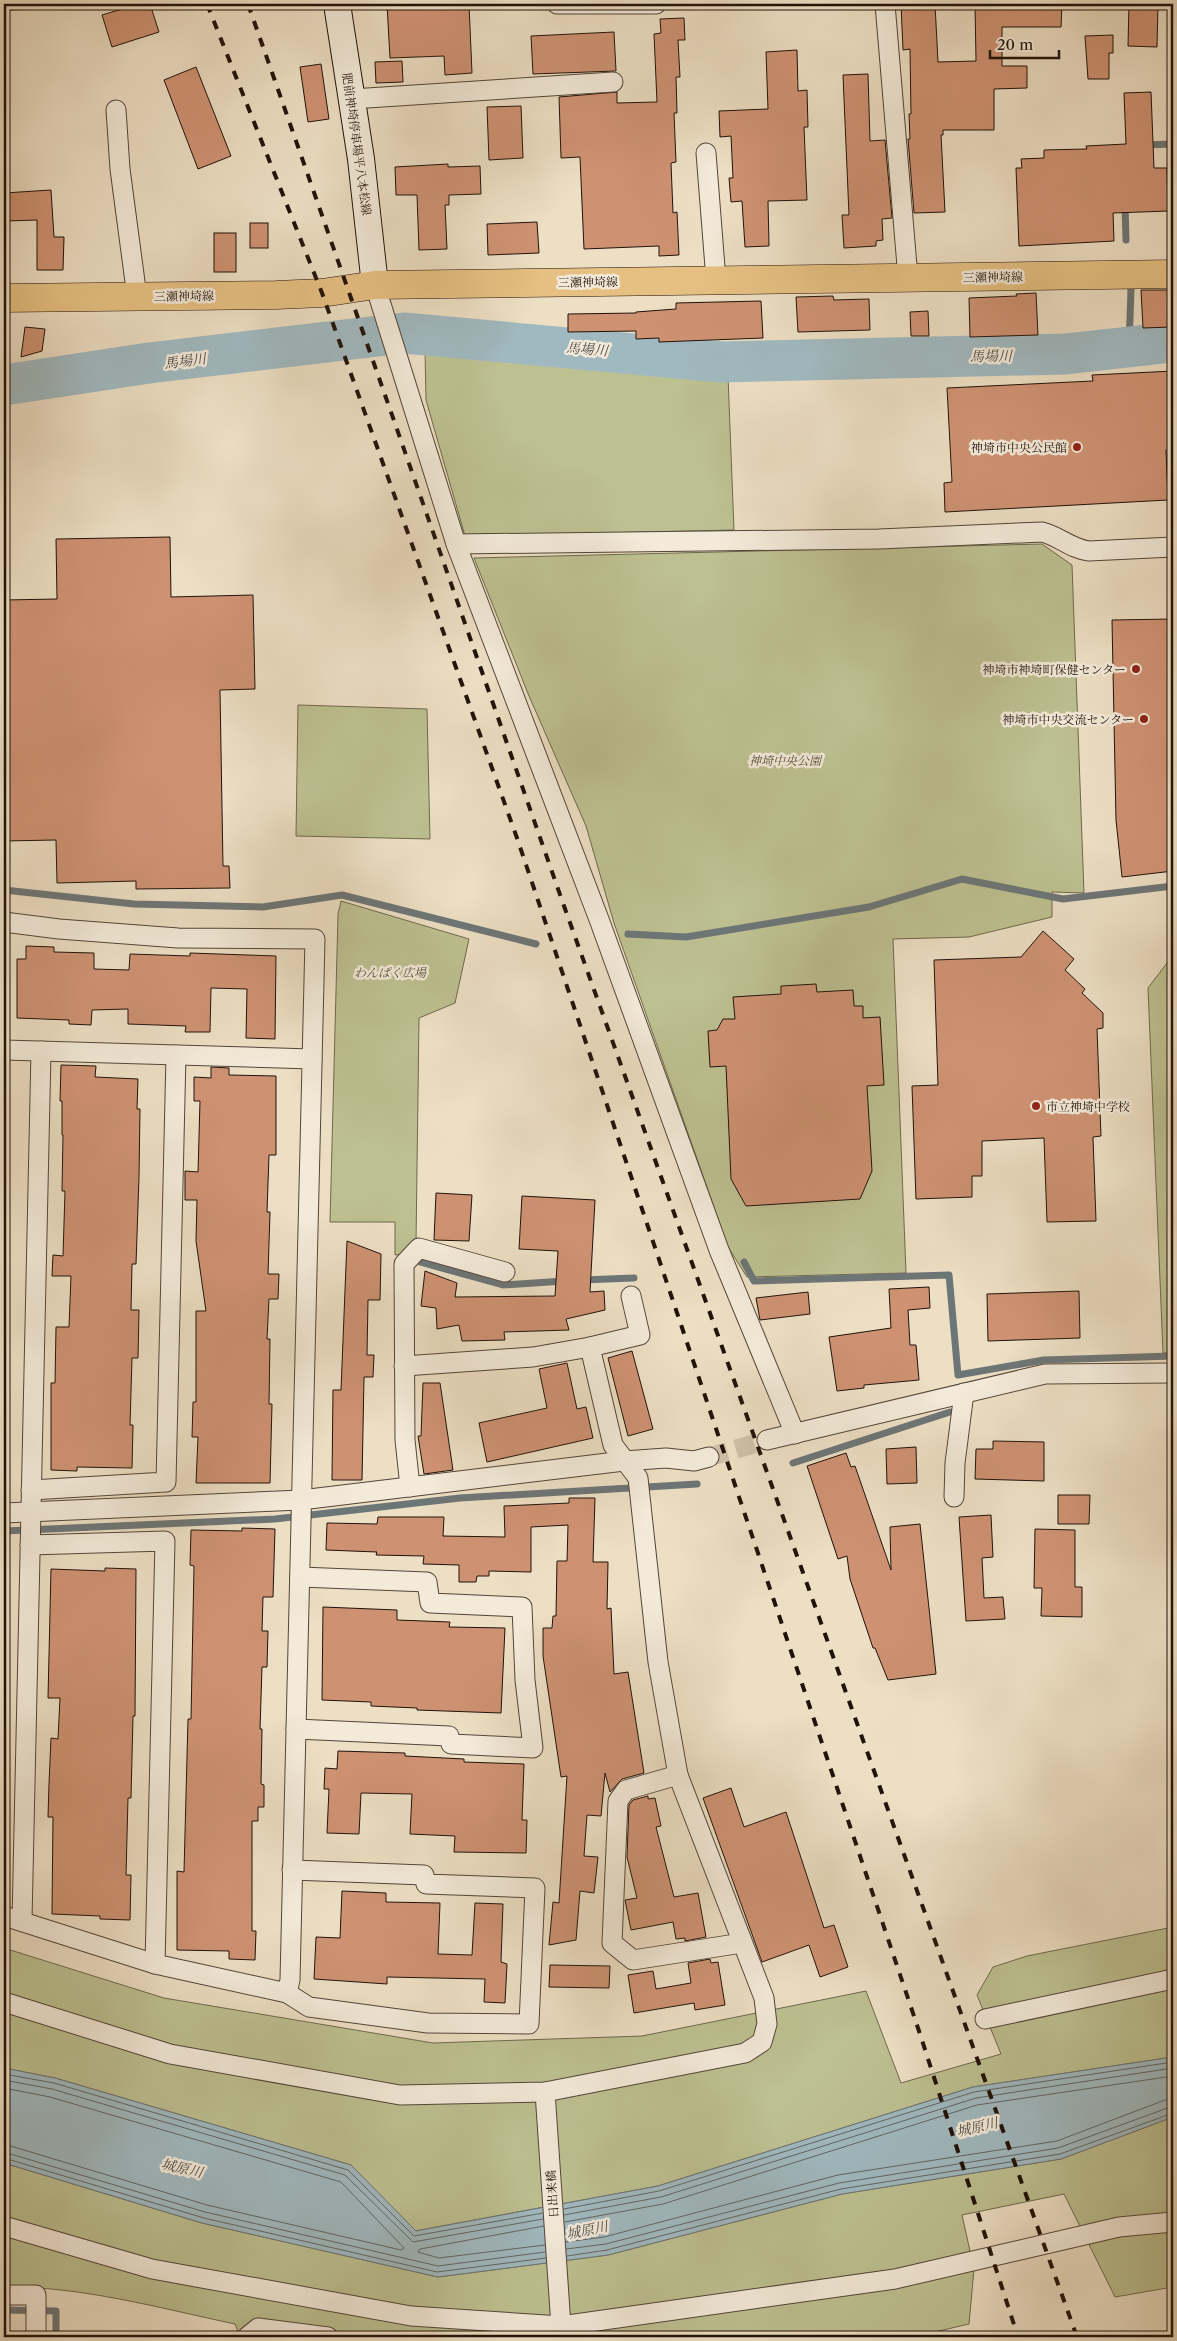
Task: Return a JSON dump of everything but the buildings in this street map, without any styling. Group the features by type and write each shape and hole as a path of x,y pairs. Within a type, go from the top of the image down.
{"main road":[{"name":"肥前神埼停車場平八本松線","path":"337,4 361,159 375,286"},
{"name":"三瀬神埼線","path":"4,298 276,295 322,293 375,286 1173,274"}],"street":[{"path":"557,4 656,4"},
{"path":"885,4 908,278"},
{"path":"352,98 613,82"},
{"path":"116,110 120,169 137,297"},
{"path":"706,153 716,280"},
{"path":"375,286 456,544 600,922 719,1250 795,1434"},
{"path":"456,544 879,539 1042,532 1053,535 1077,550 1173,547"},
{"path":"4,922 59,929 178,938 315,940 290,1980 287,1993"},
{"path":"4,1050 312,1059"},
{"path":"41,1051 31,1516 13,1918 155,1964 287,1993 309,2007 428,2023 529,2024 535,1888 426,1884 424,1875 292,1870"},
{"path":"31,1490 166,1482 176,1055"},
{"path":"410,1487 405,1440 404,1264 419,1248 505,1272"},
{"path":"404,1366 533,1357 590,1348 640,1335 632,1296"},
{"path":"4,2002 170,2054 400,2095 545,2092 746,2053 762,2042 767,2024 764,1998 678,1775 658,1662 639,1487 613,1445 590,1348"},
{"path":"767,1440 1046,1374 1173,1373"},
{"path":"954,1497 955,1463 964,1393"},
{"path":"4,1513 31,1516 301,1511 410,1487 624,1461 666,1458 694,1461 709,1457"},
{"path":"30,1545 165,1541 155,1964"},
{"path":"296,1729 449,1736 451,1744 533,1748 524,1680 522,1607 430,1603 428,1582 300,1577"},
{"path":"678,1775 626,1790 618,1801 612,1943 633,1960 742,1942"},
{"path":"984,2019 1173,1979"},
{"name":"日出来橋","path":"545,2092 554,2332"},
{"path":"4,2226 152,2269 411,2316 554,2332 895,2278 1119,2227 1173,2222"},
{"path":"4,2295 36,2295 36,2337"},
{"path":"247,2337 258,2328 328,2337"}],"green space":[{"path":"425,351 728,376 734,530 465,536 426,400"},
{"name":"神埼中央公園","path":"1042,544 1072,565 1084,893 1052,892 1052,917 969,937 893,939 906,1273 747,1277 728,1247 614,923 586,826 529,696 474,558"},
{"path":"298,705 427,709 430,839 296,836"},
{"name":"わんぱく広場","path":"341,901 469,939 455,1003 419,1018 416,1243 406,1254 395,1255 395,1222 330,1222 338,914"},
{"path":"1173,955 1173,1353 1163,1353 1148,988"},
{"path":"1173,1927 1173,2057 973,2087 658,2186 415,2231 351,2165 55,2078 4,2068 4,1948 164,1998 433,2043 642,2036 866,1991 901,2083 1001,2054 977,1995 993,1967 1027,1956"},
{"path":"1173,2117 1173,2287 1115,2297 1064,2194 962,2215 974,2269 969,2324 913,2337 240,2337 235,2324 149,2305 62,2290 4,2287 4,2163 202,2223 438,2277 608,2255 842,2194 1061,2159"}],"water":[{"name":"城原川","path":"1173,2057 1173,2117 1061,2159 842,2194 608,2255 438,2277 202,2223 4,2163 4,2068 55,2078 351,2165 416,2231 658,2186 973,2087"}],"waterway":[{"path":"4,8 46,4"},
{"path":"1144,145 1173,144"},
{"path":"1125,205 1126,240"},
{"path":"1129,347 1131,289"},
{"name":"馬場川","path":"4,385 149,363 404,333 721,362 1066,354 1173,342"},
{"path":"628,934 686,937 869,907 962,879 1063,899 1173,886"},
{"path":"4,890 134,904 263,907 342,895 536,944"},
{"path":"420,1262 503,1285 564,1281"},
{"path":"744,1262 754,1281 949,1275 958,1375 1044,1360 1173,1356"},
{"path":"582,1280 634,1278"},
{"path":"793,1463 950,1412"},
{"path":"4,1531 275,1519 460,1498 697,1484"},
{"path":"4,2310 56,2311 56,2337"}],"tunnel":[{"path":"709,1457 767,1440"}],"railway":[{"path":"207,4 322,293 517,838 919,2031 1018,2337"},
{"path":"248,4 564,906 1077,2337"}],"place":[{"name":"神埼市中央公民館","path":"1077,447"},
{"name":"神埼市神埼町保健センター","path":"1136,669"},
{"name":"神埼市中央交流センター","path":"1144,719"},
{"name":"市立神埼中学校","path":"1036,1106"}]}
